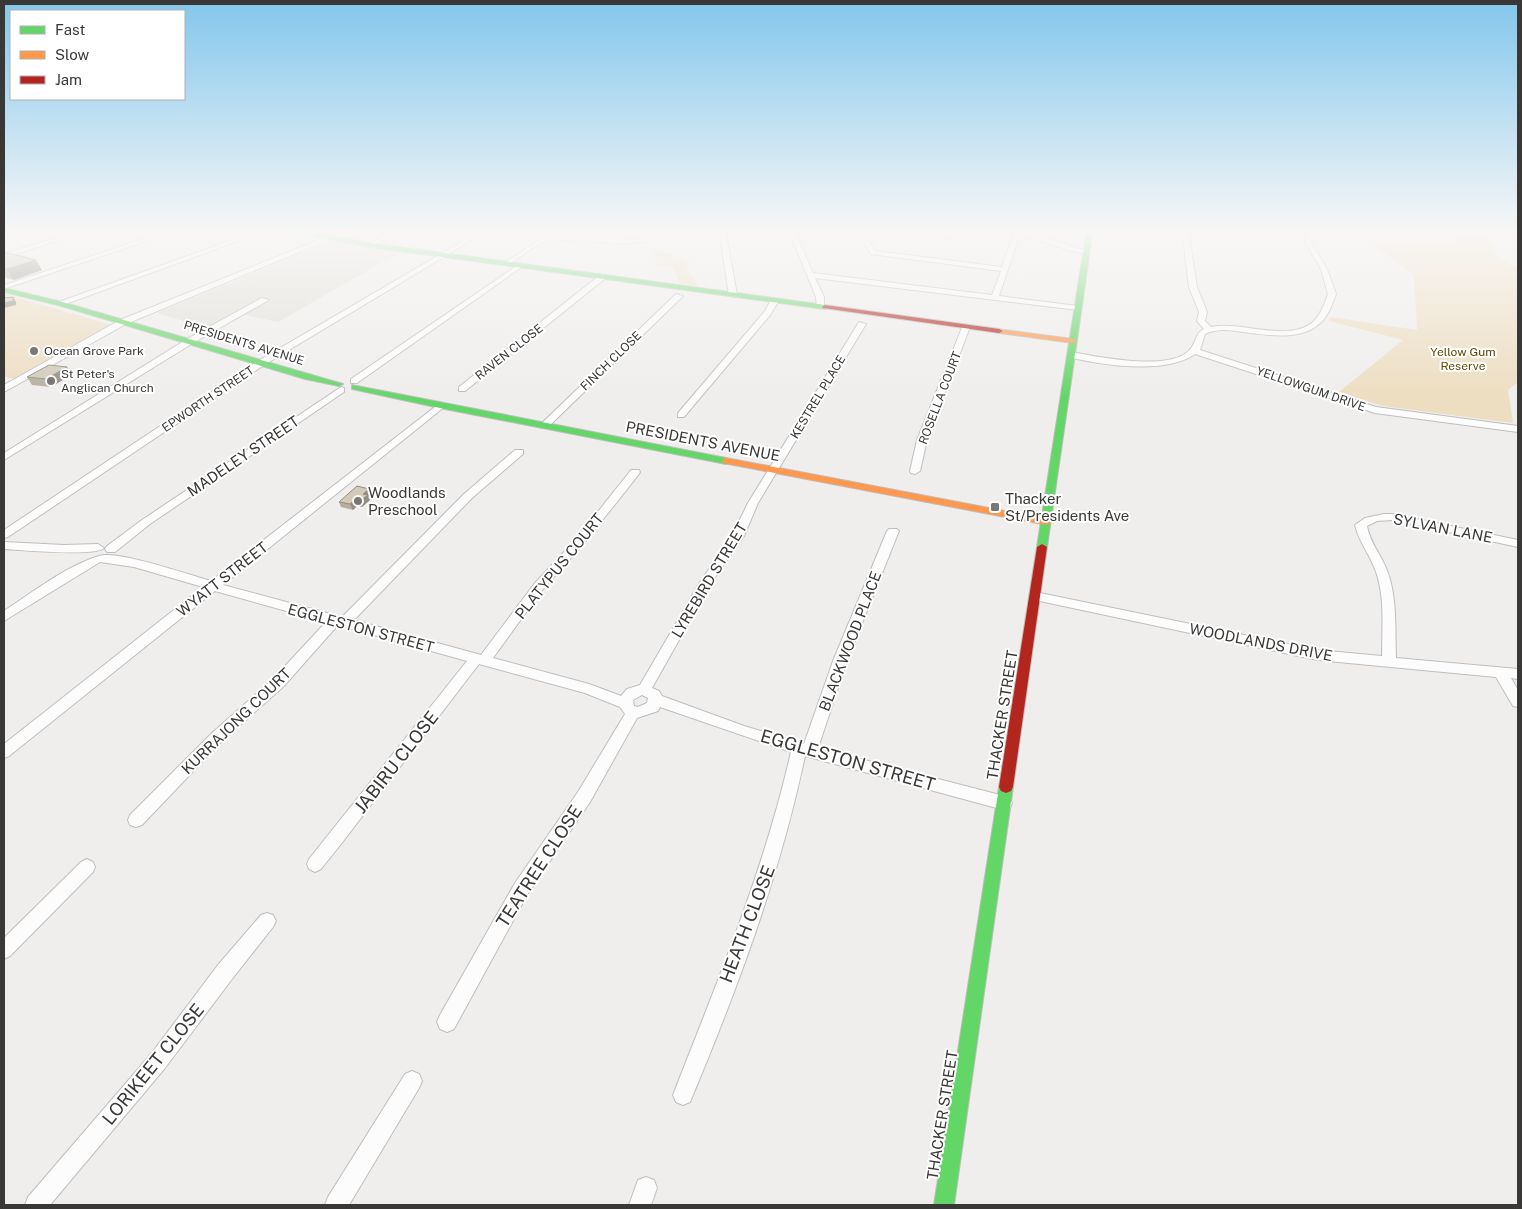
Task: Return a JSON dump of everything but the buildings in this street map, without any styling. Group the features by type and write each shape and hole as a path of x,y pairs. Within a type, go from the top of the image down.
{"street":[{"path":"60,304 111,285"},
{"path":"4,389 8,383 123,322 214,285"},
{"name":"EPWORTH STREET","path":"4,535 261,363 391,285"},
{"path":"340,387 354,384 493,285"},
{"name":"RAVEN CLOSE","path":"462,389 592,285"},
{"path":"664,285 1073,341"},
{"path":"731,285 733,295"},
{"path":"815,285 821,300 820,306"},
{"path":"894,285 1078,308"},
{"path":"995,298 999,285"},
{"name":"THACKER STREET","path":"944,1205 1081,285"},
{"path":"1193,285 1203,312 1201,321 1204,326 1210,329"},
{"path":"1071,355 1111,361 1149,363 1182,358 1195,351 1201,341 1202,333 1210,329 1229,328 1259,332 1301,330 1316,324 1325,311 1332,294 1331,285"},
{"name":"PRESIDENTS AVENUE","path":"4,288 190,341 340,387"},
{"name":"FINCH CLOSE","path":"544,426 679,296"},
{"path":"4,457 190,341 265,300"},
{"path":"681,415 768,312 775,300"},
{"name":"KESTREL PLACE","path":"773,470 862,324"},
{"name":"ROSELLA COURT","path":"915,471 922,440 966,327"},
{"name":"YELLOWGUM DRIVE","path":"1195,351 1261,371 1368,409 1518,428"},
{"name":"PRESIDENTS AVENUE","path":"354,384 440,406 1047,522"},
{"name":"MADELEY STREET","path":"4,617 146,522 340,387"},
{"name":"WYATT STREET","path":"4,752 440,406"},
{"name":"KURRAJONG COURT","path":"136,820 217,737 278,683 340,622 386,581 426,537 468,496 519,452"},
{"name":"LYREBIRD STREET","path":"640,701 706,582 738,536 753,503 773,470"},
{"name":"PLATYPUS COURT","path":"480,660 539,586 582,539 635,472"},
{"name":"SYLVAN LANE","path":"1389,662 1386,589 1383,574 1362,535 1362,525 1368,520 1378,517 1393,518 1518,543"},
{"name":"BLACKWOOD PLACE","path":"804,750 893,531"},
{"name":"EGGLESTON STREET","path":"4,545 99,553 340,622 693,715 804,750 1004,803"},
{"name":"WOODLANDS DRIVE","path":"1035,596 1317,655 1518,674"},
{"name":"JABIRU CLOSE","path":"316,864 375,791 416,734 480,660"},
{"path":"1500,672 1518,702"},
{"name":"TEATREE CLOSE","path":"447,1022 521,889 584,796 640,701"},
{"name":"HEATH CLOSE","path":"683,1095 772,858 804,750"},
{"path":"4,950 87,868"},
{"name":"LORIKEET CLOSE","path":"36,1205 158,1062 225,972 267,920"},
{"path":"336,1205 412,1081"}],"shaded area":[{"path":"223,285 342,285 278,322 237,313 206,328 157,313"}],"green space":[{"name":"Yellow Gum Reserve","path":"1415,285 1518,285 1518,382 1508,390 1513,423 1383,406 1339,392 1403,340 1329,321 1331,317 1417,330"},
{"name":"Ocean Grove Park","path":"4,294 112,325 16,379 4,377"}],"traffic: fast":[{"path":"667,285 825,307"},
{"path":"1042,547 1081,285"},
{"path":"4,290 60,303 308,377 339,384"},
{"path":"355,387 440,406 726,461"},
{"path":"944,1205 1006,787"}],"traffic: slow":[{"path":"999,331 1073,341"},
{"path":"726,461 1047,522"}],"traffic: jam":[{"path":"825,307 999,331"},
{"path":"1006,787 1042,547"}],"place":[{"name":"Ocean Grove Park","path":"34,351"},
{"name":"St Peter's Anglican Church","path":"51,381"},
{"name":"Woodlands Preschool","path":"358,501"},
{"name":"Thacker St/Presidents Ave","path":"995,507"}]}
